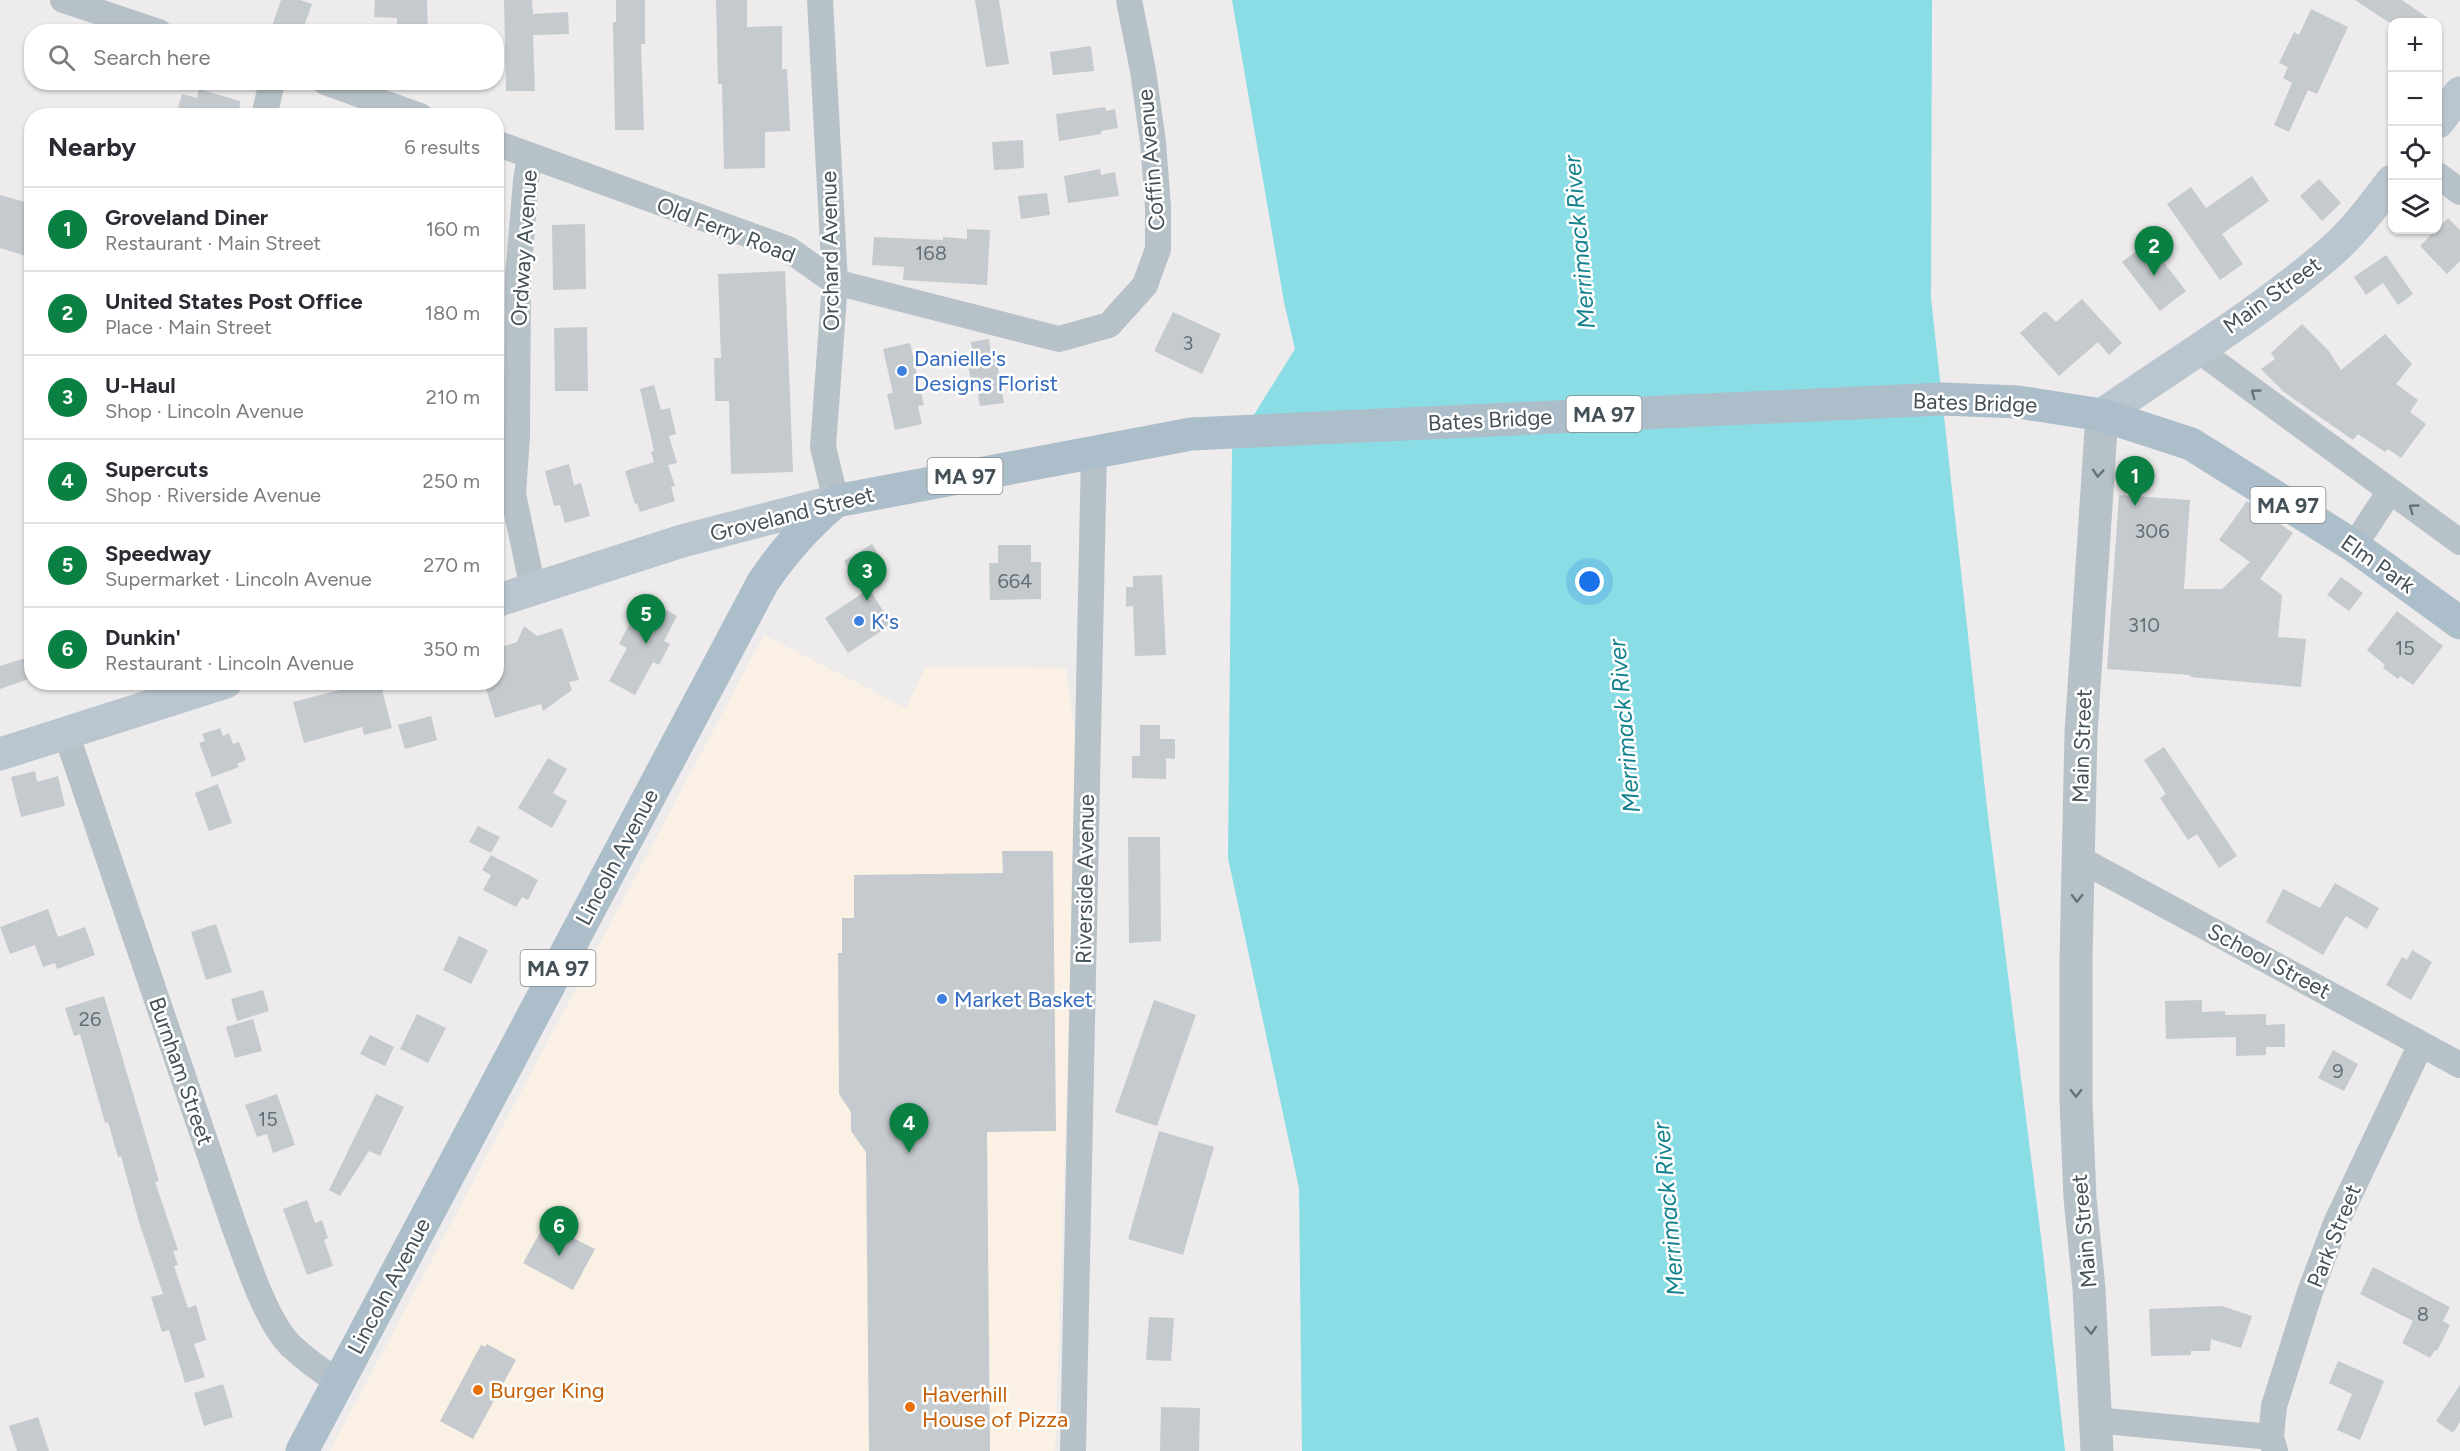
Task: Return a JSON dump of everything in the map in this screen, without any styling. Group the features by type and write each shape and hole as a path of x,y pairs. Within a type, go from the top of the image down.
{"main road":[{"path":"2442,118 2460,93"},
{"name":"Main Street","path":"2102,415 2276,294 2333,249 2361,221 2388,186"},
{"name":"Bates Bridge","path":"1094,451 1191,434 1942,399 2018,402 2102,415"},
{"name":"Elm Park","path":"2102,415 2191,444 2354,546 2460,623"},
{"name":"Groveland Street","path":"504,598 682,541 836,501 1094,451"},
{"name":"Lincoln Avenue","path":"302,1451 763,582 786,549 836,501"},
{"path":"0,754 201,690"}],"street":[{"path":"63,0 135,24"},
{"name":"Orchard Avenue","path":"820,0 835,282 823,447 836,501"},
{"name":"Coffin Avenue","path":"1059,339 1109,326 1145,285 1158,249 1158,207 1153,141 1143,71 1129,0"},
{"path":"266,108 270,90"},
{"path":"347,90 398,108"},
{"name":"Old Ferry Road","path":"504,146 788,249 835,282 1059,339"},
{"name":"Ordway Avenue","path":"530,157 518,277 517,436 513,494 533,589"},
{"path":"2442,178 2460,192"},
{"path":"2197,349 2460,542"},
{"name":"Main Street","path":"2096,1435 2089,1289 2079,1198 2076,1102 2081,733 2102,415"},
{"name":"Riverside Avenue","path":"1073,1451 1094,451"},
{"path":"2354,546 2390,491"},
{"name":"Burnham Street","path":"66,733 234,1226 264,1304 289,1343 319,1370 339,1382"},
{"name":"School Street","path":"2078,858 2460,1065"},
{"name":"Park Street","path":"2273,1444 2274,1406 2310,1292 2336,1223 2421,1044"},
{"path":"2096,1435 2273,1444"}],"shaded area":[{"path":"764,635 906,708 926,667 1066,668 1078,759 1055,1451 330,1451"}],"water":[{"name":"Merrimack River","path":"1232,0 1932,0 1931,298 1987,808 2043,1253 2065,1451 1302,1451 1299,1188 1228,858 1232,450 1295,349 1284,302"}],"building":[{"path":"281,0 300,0 312,4 305,24 273,24"},
{"path":"375,0 427,0 428,24 397,24 397,18 374,17"},
{"path":"504,0 532,0 533,14 568,12 569,34 533,35 535,91 506,91"},
{"path":"616,0 645,0 645,44 641,44 644,130 615,130 613,22 616,22"},
{"path":"716,0 747,0 747,27 782,26 782,69 787,69 790,131 765,132 765,168 724,169 722,84 718,84"},
{"path":"975,0 999,0 1009,64 986,67"},
{"path":"2355,0 2402,0 2428,18 2388,18 2388,22"},
{"path":"2311,9 2348,27 2317,94 2308,90 2289,132 2274,125 2292,83 2283,78 2288,67 2279,63 2294,32 2299,35"},
{"path":"1091,46 1094,71 1053,75 1050,52"},
{"path":"199,90 202,90 240,101 240,108 178,108 182,94 197,98"},
{"path":"1105,107 1106,111 1115,109 1118,128 1101,131 1101,134 1059,141 1056,114"},
{"path":"1023,140 1024,168 994,170 992,142"},
{"path":"1100,169 1101,175 1115,172 1119,196 1068,203 1064,176"},
{"path":"2252,176 2269,201 2222,234 2243,264 2220,280 2167,204 2191,187 2206,208"},
{"path":"2319,179 2341,203 2322,221 2300,196"},
{"path":"1047,193 1050,215 1021,219 1018,196"},
{"path":"0,195 24,202 24,256 0,248"},
{"path":"2448,218 2460,230 2460,261 2447,274 2420,246 2432,234 2442,234 2442,224"},
{"path":"585,224 586,289 553,290 552,225"},
{"path":"967,229 990,230 987,285 903,280 904,267 872,265 874,237 967,239"},
{"path":"2143,246 2147,251 2152,247 2186,291 2160,311 2122,262"},
{"path":"2386,255 2413,294 2398,305 2383,283 2366,295 2354,277"},
{"path":"785,271 793,472 731,474 729,401 715,401 714,358 721,358 718,274"},
{"path":"2082,299 2122,343 2109,355 2098,342 2059,376 2020,333 2045,311 2056,322"},
{"path":"1173,312 1221,334 1202,374 1154,351"},
{"path":"2302,324 2328,350 2341,370 2385,334 2412,364 2396,384 2418,400 2410,412 2426,424 2401,458 2388,449 2385,452 2358,434 2353,440 2284,392 2261,369 2275,359 2271,353"},
{"path":"587,327 588,391 555,391 554,328"},
{"path":"989,339 991,352 995,351 1004,403 980,406 977,388 972,389 968,363 974,362 971,342"},
{"name":"Danielle's Designs Florist","path":"910,343 924,405 918,406 922,424 895,430 887,394 893,393 883,349"},
{"path":"654,385 661,410 670,408 676,434 669,436 677,463 668,465 675,486 671,487 675,501 640,512 637,503 635,504 625,471 654,462 651,452 654,451 640,389"},
{"path":"569,464 574,485 581,483 590,516 565,523 560,505 554,506 545,471"},
{"path":"2119,495 2190,500 2184,589 2222,589 2250,562 2219,540 2247,501 2293,533 2260,579 2282,595 2278,637 2306,639 2301,687 2107,669"},
{"path":"872,544 884,564 856,581 844,561"},
{"path":"998,545 1031,545 1031,562 1041,562 1041,599 990,600 989,563 998,563"},
{"path":"1162,575 1166,655 1135,656 1133,606 1126,607 1126,587 1133,587 1133,576"},
{"path":"2341,577 2363,593 2349,611 2327,595"},
{"name":"K's","path":"869,589 892,624 848,653 825,618"},
{"path":"652,602 677,616 664,641 670,644 659,665 653,662 635,695 609,681 627,648 619,644 630,623 639,627"},
{"path":"2397,611 2443,646 2413,685 2400,676 2398,679 2383,668 2385,665 2367,650"},
{"path":"524,626 537,636 562,628 579,680 569,682 572,690 543,711 541,704 495,718 486,690 504,690 504,646 517,642"},
{"path":"24,658 24,681 0,689 0,666"},
{"path":"340,690 382,690 392,728 364,735 362,727 304,743 293,702"},
{"path":"431,716 437,740 405,749 398,725"},
{"path":"1140,725 1160,725 1160,739 1175,739 1175,759 1166,758 1166,779 1132,778 1132,756 1140,756"},
{"path":"220,728 223,736 229,733 233,744 239,742 246,760 237,764 239,767 212,777 199,743 205,741 202,734"},
{"path":"2164,747 2237,856 2219,868 2197,834 2188,840 2160,798 2166,794 2144,760"},
{"path":"548,758 567,769 553,793 567,801 552,828 518,808"},
{"path":"35,771 37,782 58,776 65,806 21,817 11,777"},
{"path":"218,784 232,823 209,831 195,793"},
{"path":"478,826 500,837 491,853 469,842"},
{"path":"1128,837 1160,837 1161,941 1129,943"},
{"path":"1002,851 1053,851 1056,1131 987,1132 990,1451 869,1451 866,1152 851,1131 851,1112 839,1094 838,953 842,953 842,918 854,918 854,875 1003,873"},
{"path":"491,855 538,880 528,900 522,897 516,907 483,890 491,875 482,870"},
{"path":"2335,883 2379,908 2367,929 2346,916 2323,955 2266,922 2283,889 2320,908"},
{"path":"48,909 58,937 85,927 95,955 57,969 55,963 43,967 35,945 10,954 0,927"},
{"path":"216,924 232,972 206,980 191,932"},
{"path":"459,936 488,950 471,984 443,970"},
{"path":"2412,950 2432,962 2411,1000 2386,985 2402,957 2407,960"},
{"path":"263,990 269,1011 237,1021 231,999"},
{"path":"104,996 159,1181 155,1182 178,1250 173,1251 178,1265 174,1266 188,1308 196,1305 206,1340 194,1344 205,1377 185,1383 169,1330 162,1332 151,1297 163,1294 139,1222 121,1156 118,1157 108,1122 105,1123 80,1034 74,1036 65,1008"},
{"path":"1154,1000 1196,1015 1157,1126 1115,1112"},
{"path":"2202,1000 2202,1012 2225,1011 2225,1015 2266,1014 2266,1025 2285,1024 2285,1047 2266,1047 2266,1055 2236,1056 2236,1037 2166,1039 2165,1001"},
{"path":"417,1014 446,1028 428,1063 400,1049"},
{"path":"253,1019 262,1051 235,1058 226,1027"},
{"path":"370,1035 394,1047 385,1066 360,1054"},
{"path":"2333,1050 2358,1064 2344,1091 2318,1078"},
{"path":"277,1094 295,1145 273,1153 267,1134 257,1137 245,1105"},
{"path":"376,1094 404,1107 380,1156 369,1151 340,1196 329,1190"},
{"path":"1159,1131 1214,1147 1183,1255 1128,1239"},
{"path":"307,1200 315,1223 322,1220 328,1238 324,1240 333,1266 307,1275 283,1209"},
{"path":"547,1220 571,1233 569,1236 595,1249 573,1290 523,1263"},
{"path":"2373,1267 2450,1307 2443,1321 2450,1325 2437,1351 2435,1350 2430,1358 2402,1343 2413,1321 2360,1294"},
{"path":"2222,1306 2252,1316 2241,1348 2211,1339 2210,1351 2191,1351 2191,1355 2151,1356 2149,1309"},
{"path":"1149,1317 1174,1318 1171,1361 1146,1360"},
{"name":"Burger King","path":"487,1344 516,1360 473,1439 440,1421 481,1345 485,1347"},
{"path":"2338,1361 2384,1381 2360,1440 2337,1430 2352,1394 2329,1383"},
{"path":"223,1384 233,1417 204,1426 194,1393"},
{"path":"2460,1385 2460,1422 2453,1433 2436,1421"},
{"path":"1161,1407 1200,1408 1199,1451 1160,1451"},
{"path":"38,1417 49,1451 17,1451 9,1426"}],"place":[{"name":"United States Post Office","path":"2154,276"},
{"name":"Danielle's Designs Florist","path":"902,371"},
{"name":"Groveland Diner","path":"2135,506"},
{"name":"U-Haul","path":"867,601"},
{"name":"K's","path":"859,621"},
{"name":"Speedway","path":"646,644"},
{"name":"Market Basket","path":"942,999"},
{"name":"Supercuts","path":"909,1153"},
{"name":"Dunkin'","path":"559,1256"},
{"name":"Burger King","path":"478,1390"},
{"name":"Haverhill House of Pizza","path":"910,1407"}]}
